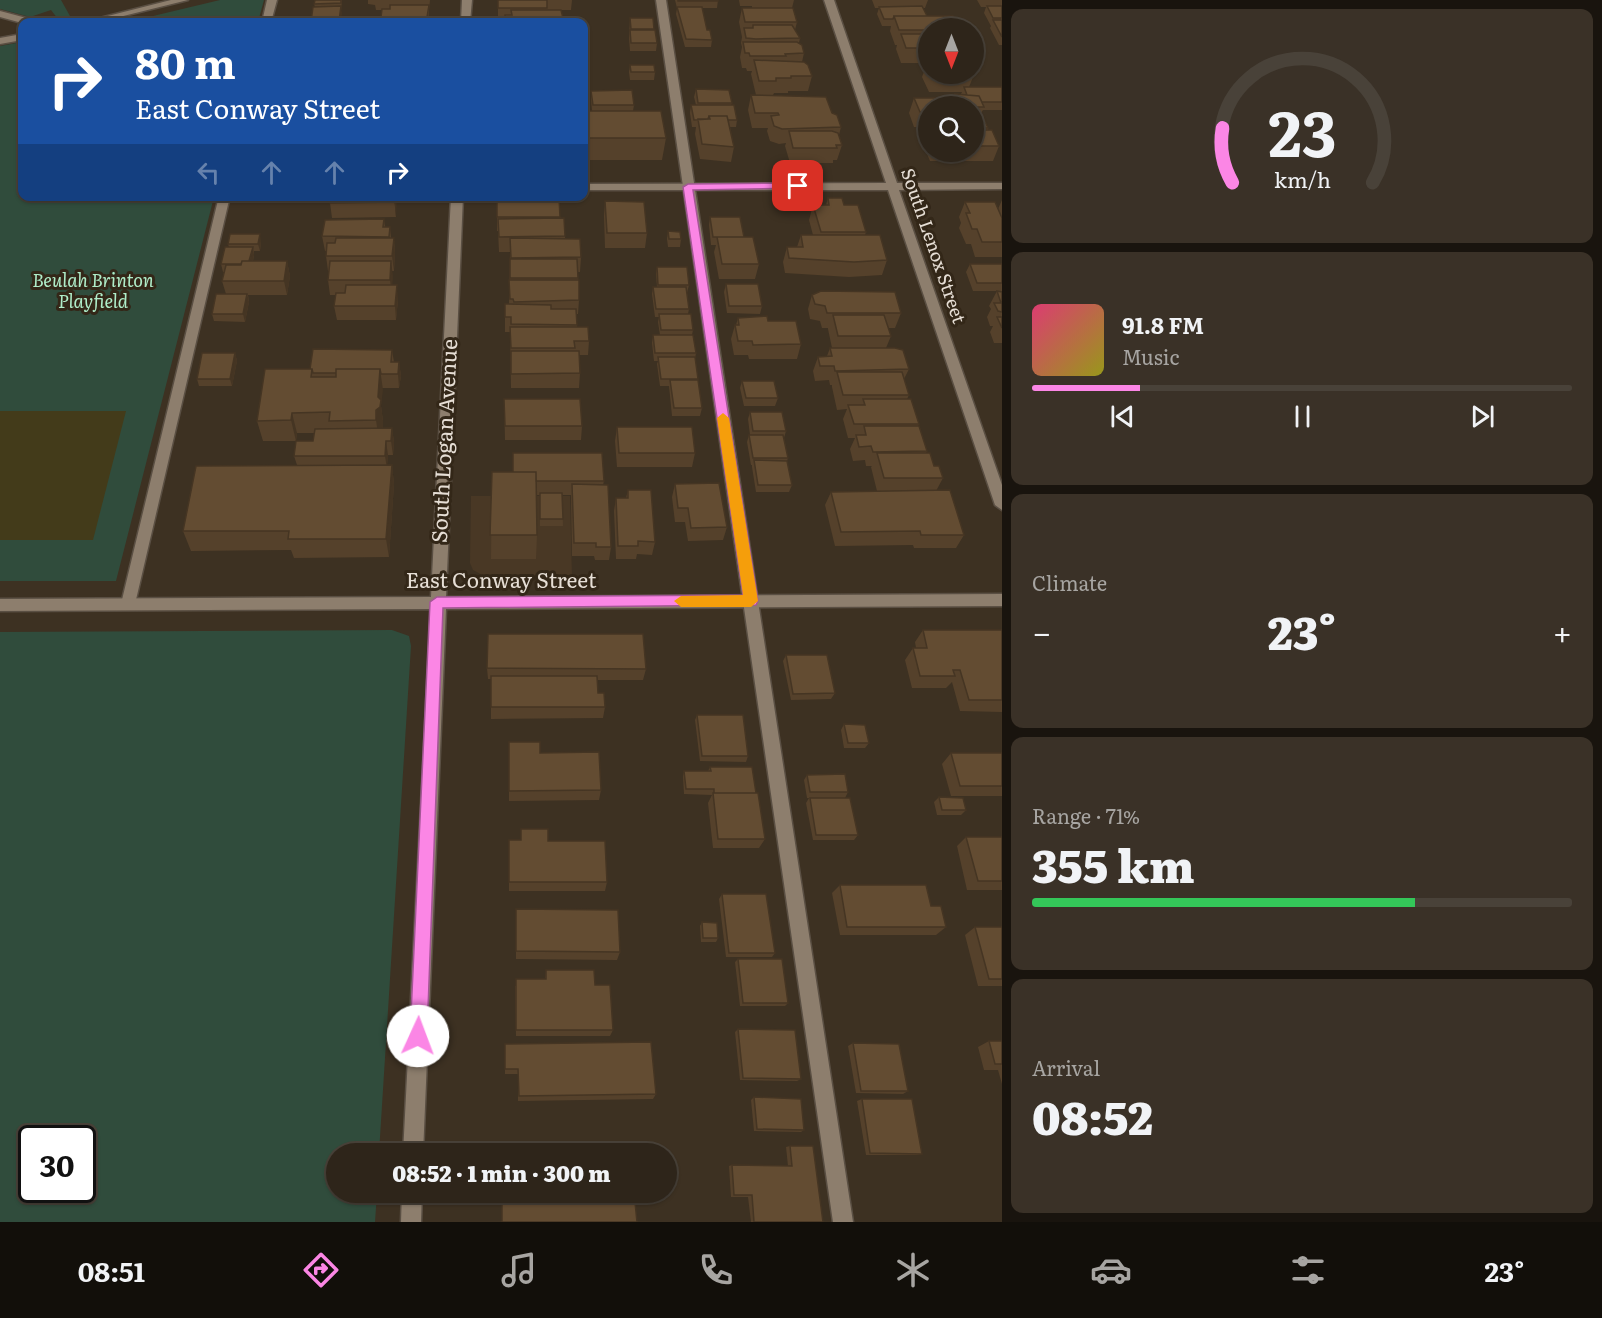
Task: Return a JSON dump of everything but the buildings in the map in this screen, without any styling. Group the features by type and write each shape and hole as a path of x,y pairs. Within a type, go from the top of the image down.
{"street":[{"path":"106,18 183,0"},
{"path":"267,18 272,0"},
{"path":"466,18 467,0"},
{"path":"661,0 843,1222"},
{"name":"South Lenox Street","path":"829,0 1002,505"},
{"path":"0,14 18,19"},
{"path":"0,41 18,38"},
{"path":"588,187 1002,186"},
{"path":"128,604 224,201"},
{"name":"South Logan Avenue","path":"413,1143 457,201"},
{"name":"East Conway Street","path":"0,604 1002,600"},
{"path":"411,1222 412,1203"}],"shaded area":[{"path":"471,496 570,496 572,578 488,578 473,570 470,563"}],"green space":[{"path":"0,0 61,0 70,16 57,18 51,10 30,17 0,9"},
{"path":"220,0 264,0 259,18 145,18"},
{"name":"Beulah Brinton Playfield","path":"18,43 18,201 213,201 116,581 0,581 0,46"},
{"path":"392,630 409,636 411,646 380,1143 326,1143 326,1203 376,1203 375,1222 0,1222 0,632"}],"sand":[{"path":"0,411 126,411 93,540 0,540"}],"slow traffic":[{"path":"681,601 751,601 723,418"}],"route":[{"path":"418,1036 437,602 751,601 688,187 798,186"}]}
